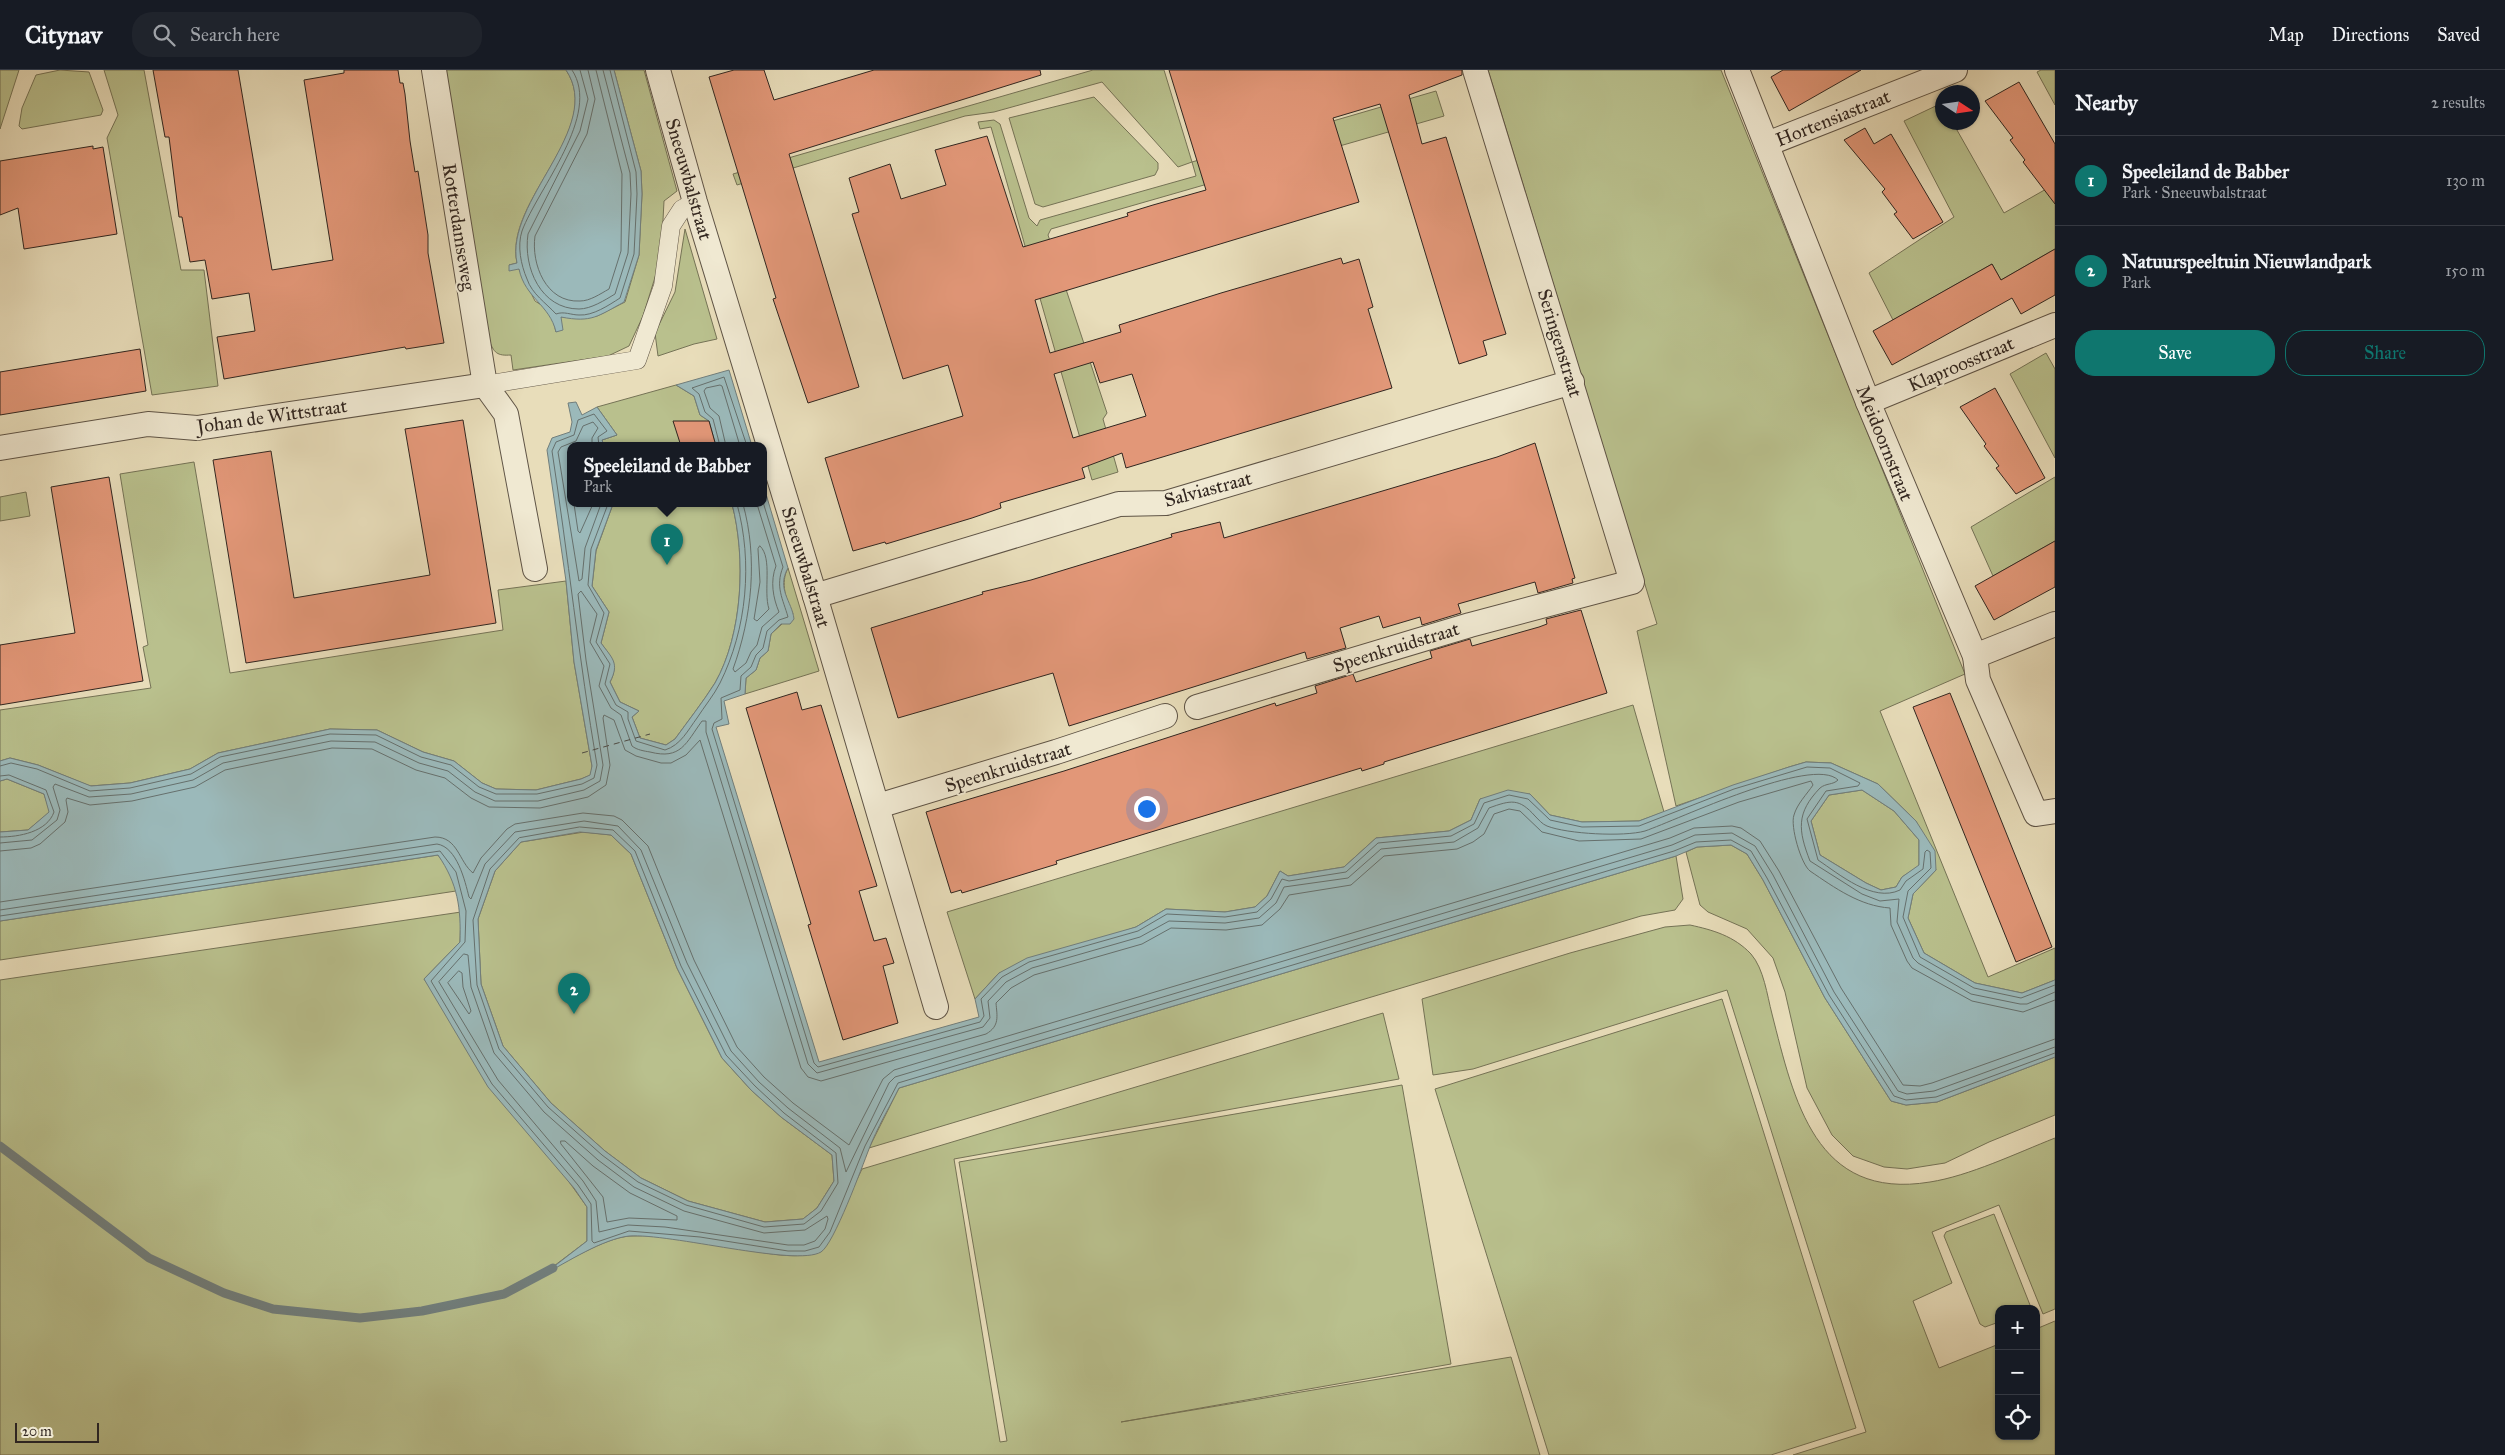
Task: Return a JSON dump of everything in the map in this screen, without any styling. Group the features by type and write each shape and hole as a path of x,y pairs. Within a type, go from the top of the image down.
{"street":[{"name":"Rotterdamseweg","path":"434,70 485,385"},
{"name":"Sneeuwbalstraat","path":"658,70 695,202 878,806 936,1007"},
{"name":"Seringenstraat","path":"1475,70 1632,582 1596,591"},
{"name":"Meidoornstraat","path":"1737,70 1868,402 1975,656 1978,680 2046,812"},
{"name":"Hortensiastraat","path":"1767,144 1955,70"},
{"name":"Johan de Wittstraat","path":"0,448 148,424 197,428 637,360 663,286 672,226 682,209 695,202"},
{"name":"Klaproosstraat","path":"1868,402 2055,324"},
{"name":"Salviastraat","path":"815,596 1119,504 1166,503 1572,382"},
{"path":"485,385 506,414 534,569"},
{"name":"Speenkruidstraat","path":"1197,707 1470,625 1596,591"},
{"path":"1975,656 2055,624"},
{"name":"Speenkruidstraat","path":"878,806 1056,752 1165,716"}],"green space":[{"path":"0,70 19,70 0,129"},
{"path":"60,70 89,72 103,110 101,115 22,129 19,126 22,108 36,75"},
{"path":"104,70 144,70 181,270 204,270 218,386 152,395 107,138 118,115"},
{"path":"445,70 566,70 575,93 573,116 564,141 524,215 517,239 517,263 509,265 519,269 535,301 546,308 553,320 556,332 561,317 597,316 625,302 639,255 642,194 641,171 614,70 644,70 677,191 664,201 661,258 643,316 629,346 608,356 513,370 511,355 499,354 493,348 489,340"},
{"path":"1093,70 1164,70 1192,162 1178,167 1102,82 994,112 965,116 737,185 733,174"},
{"path":"1488,70 1721,70 1965,674 1880,711 1988,977 2055,948 2055,980 2022,993 1975,983 1924,953 1908,918 1913,894 1936,870 1916,821 1878,784 1831,763 1806,762 1676,806 1637,631 1657,624"},
{"path":"2041,70 2055,70 2055,105 2037,72"},
{"path":"1436,91 1444,116 1051,229 1048,235 1107,413 1103,419 1118,472 1092,480 991,127 980,129 978,122 994,120 1000,124 1029,218 1037,226 1040,220 1196,176 1192,162"},
{"path":"1094,97 1158,163 1155,175 1043,207 1035,204 1009,118"},
{"path":"1935,106 1935,130 1957,130 2004,213 2055,184 2055,249 2001,280 1992,264 1893,320 1869,273 1954,217 1904,121"},
{"path":"685,229 717,339 694,344 658,356 655,333 675,292"},
{"path":"2046,353 2055,369 2055,458 2010,374"},
{"path":"676,385 694,396 700,415 709,421 715,442 603,442 602,440 617,435 597,407"},
{"path":"194,462 230,673 503,630 498,590 566,581 574,662 592,766 591,775 536,790 496,789 482,783 454,761 423,752 377,730 330,729 218,753 190,769 130,783 90,786 38,765 10,758 0,761 0,710 151,688 143,647 148,645 120,474"},
{"path":"2055,477 2055,541 1993,576 1971,527"},
{"path":"26,492 30,516 0,521 0,497"},
{"path":"612,507 733,507 739,547 740,571 736,619 731,642 715,683 675,739 666,745 640,738 632,717 639,711 620,702 610,682 614,671 613,661 601,643 609,612 592,586 596,551"},
{"path":"788,568 819,671 745,694 746,678 756,670 760,658 768,651 771,634 793,614 786,597 784,585"},
{"path":"1633,705 1664,812 1639,821 1582,822 1550,815 1530,794 1480,799 1471,820 1449,831 1376,838 1344,867 1288,876 1280,871 1267,896 1255,907 1225,912 1166,909 1136,927 999,973 975,999 947,912"},
{"path":"7,779 44,794 50,812 28,830 0,832 0,781"},
{"path":"1862,790 1894,811 1919,840 1919,866 1902,877 1896,887 1881,890 1820,855 1811,821 1829,795"},
{"path":"584,832 611,835 631,854 677,968 722,1058 751,1090 781,1117 832,1155 834,1181 817,1208 803,1219 765,1222 688,1201 641,1178 605,1151 551,1103 503,1046 481,984 478,919 495,871 521,842"},
{"path":"1731,845 1747,854 1763,880 1825,998 1891,1101 1906,1105 1937,1102 2055,1057 2055,1115 1989,1142 1945,1163 1907,1169 1884,1167 1853,1156 1832,1135 1807,1088 1785,992 1773,958 1747,929 1708,912 1700,905 1686,852 1697,847"},
{"path":"438,855 451,873 456,891 0,960 0,921"},
{"path":"1676,856 1683,899 1675,910 1641,916 869,1148 899,1088"},
{"path":"461,912 460,942 424,979 587,1207 587,1241 546,1272 598,1245 630,1236 674,1238 794,1256 813,1254 822,1251 862,1169 1383,1013 1399,1079 954,1159 1000,1442 1007,1441 959,1162 1402,1085 1451,1364 1121,1422 1511,1357 1540,1455 0,1455 0,980"},
{"path":"1690,925 1715,932 1730,938 1751,954 1765,982 1780,1047 1801,1110 1816,1137 1835,1160 1860,1176 1891,1184 1930,1182 1961,1175 2055,1138 2055,1309 2043,1314 1999,1205 1932,1232 1952,1283 1913,1301 1939,1368 1995,1346 1995,1440 2040,1440 2040,1327 2055,1321 2055,1455 1793,1455 1866,1432 1727,990 1473,1069 1433,1075 1422,999 1570,953 1665,927"},
{"path":"1722,999 1856,1428 1771,1455 1549,1455 1435,1089"},
{"path":"1994,1214 2030,1305 1995,1305 1995,1323 1985,1327 1980,1324 1944,1236 1946,1232"}],"water":[{"path":"566,70 614,70 641,171 642,194 639,255 624,302 588,319 561,317 563,330 556,332 549,315 526,287 519,269 509,271 509,265 517,263 517,239 525,215 564,140 573,116 575,92"},
{"path":"729,370 751,442 715,442 709,421 700,415 694,396 676,385"},
{"path":"576,402 582,415 597,407 617,435 602,440 603,442 567,442 567,507 612,507 596,550 592,586 609,612 601,643 614,665 610,682 620,702 639,711 632,717 640,738 666,745 675,739 715,683 731,642 739,595 739,547 733,507 767,507 767,497 788,568 785,575 784,589 794,619 790,624 781,624 771,634 768,651 760,658 756,670 746,678 745,694 724,701 729,724 716,727 819,1062 979,1017 975,999 999,973 1027,958 1136,927 1166,909 1225,912 1255,907 1267,896 1280,871 1288,876 1344,867 1376,838 1449,831 1471,820 1480,799 1508,790 1530,794 1550,815 1582,822 1639,821 1733,785 1806,762 1831,763 1878,784 1916,821 1935,851 1936,870 1913,894 1908,918 1924,953 1975,983 2022,993 2055,980 2055,1057 1937,1102 1906,1105 1891,1101 1825,998 1763,880 1747,854 1731,845 1697,847 1676,856 899,1088 872,1141 840,1221 827,1246 821,1252 807,1255 760,1253 673,1239 629,1236 597,1246 543,1275 587,1241 587,1207 574,1188 488,1087 424,979 460,942 460,918 457,897 450,876 438,855 0,921 0,832 28,830 49,812 44,794 7,779 0,781 0,761 10,758 38,765 91,786 130,783 190,769 218,753 330,729 377,730 423,752 454,761 482,783 496,789 536,790 590,775 592,766 574,662 566,581 547,450 552,438 570,432 572,422 568,403","holes":["1862,790 1894,811 1919,840 1919,865 1902,877 1896,887 1881,890 1820,855 1811,821 1829,795","580,832 611,835 631,854 677,968 722,1058 751,1090 781,1117 832,1155 834,1181 817,1208 803,1219 765,1222 688,1201 641,1178 605,1151 551,1103 503,1046 481,984 478,919 495,871 521,842"]}],"building":[{"path":"153,70 238,70 272,270 333,260 304,80 344,73 344,70 398,70 400,83 403,83 405,94 415,172 418,171 428,235 428,253 444,343 406,349 405,347 224,379 217,337 255,331 249,293 212,299 205,260 190,262 182,217 179,217 169,137 165,137"},
{"path":"734,70 764,70 774,100 874,70 1040,70 1041,75 789,154 859,387 808,403 773,299 776,298 709,77"},
{"path":"1169,70 1462,70 1462,75 1409,95 1422,144 1446,137 1506,334 1483,341 1487,355 1459,364 1380,104 1333,118 1359,202 1035,300 1050,353 1121,332 1119,325 1221,293 1341,258 1343,264 1359,259 1373,307 1368,309 1392,388 1126,468 1122,453 1082,468 1085,478 1000,503 1001,508 972,518 886,544 885,542 853,551 825,458 963,416 948,365 903,379 852,214 859,212 849,178 890,164 901,199 946,185 935,150 987,136 1023,247 1128,216 1127,213 1206,190","holes":["1093,362 1100,383 1132,374 1146,416 1073,438 1054,374"]},
{"path":"1783,70 1861,70 1789,111 1771,77"},
{"path":"2019,82 2055,144 2055,204 2023,162 2025,160 2010,140 2013,138 1985,101"},
{"path":"1865,128 1874,144 1891,134 1943,222 1913,239 1894,214 1897,212 1882,192 1885,189 1844,140"},
{"path":"93,146 93,149 103,147 117,234 24,249 18,208 0,215 0,161"},
{"path":"2055,249 2055,295 2021,314 2012,298 1892,365 1873,331 1992,264 2001,280"},
{"path":"140,349 146,391 0,415 0,372"},
{"path":"1995,388 2045,478 2016,494 1996,468 1999,466 1960,407"},
{"path":"463,420 496,623 246,663 213,460 271,451 294,598 430,575 405,429"},
{"path":"673,421 709,421 715,442 680,442"},
{"path":"1535,443 1575,578 1572,579 1573,583 1538,593 1535,582 1458,604 1461,613 1422,625 1420,617 1383,628 1379,616 1340,628 1346,648 1307,659 1305,652 1069,726 1053,673 898,718 871,628 983,594 982,592 1031,580 1172,537 1171,534 1220,522 1224,538 1497,457"},
{"path":"109,477 143,681 0,705 0,645 75,633 51,487"},
{"path":"2055,541 2055,587 1994,620 1975,586"},
{"path":"1581,610 1607,693 1384,762 1384,764 1362,771 1361,768 1056,861 1057,864 962,893 961,890 951,893 926,812 1064,771 1275,703 1276,706 1317,693 1315,686 1353,674 1356,682 1432,658 1430,651 1470,639 1472,646 1539,627 1547,624 1546,619"},
{"path":"797,692 802,710 821,705 877,886 859,891 874,941 886,938 894,963 883,966 898,1023 843,1040 808,925 811,924 746,708"},
{"path":"1950,693 2052,947 2016,962 1913,707"}],"waterway":[{"path":"0,1146 149,1258 224,1293 273,1309 360,1318 422,1311 504,1294 553,1268"}],"ferry route":[{"path":"582,753 650,734"}],"place":[{"name":"Speeleiland de Babber","path":"667,565"},
{"name":"Natuurspeeltuin Nieuwlandpark","path":"574,1014"}]}
